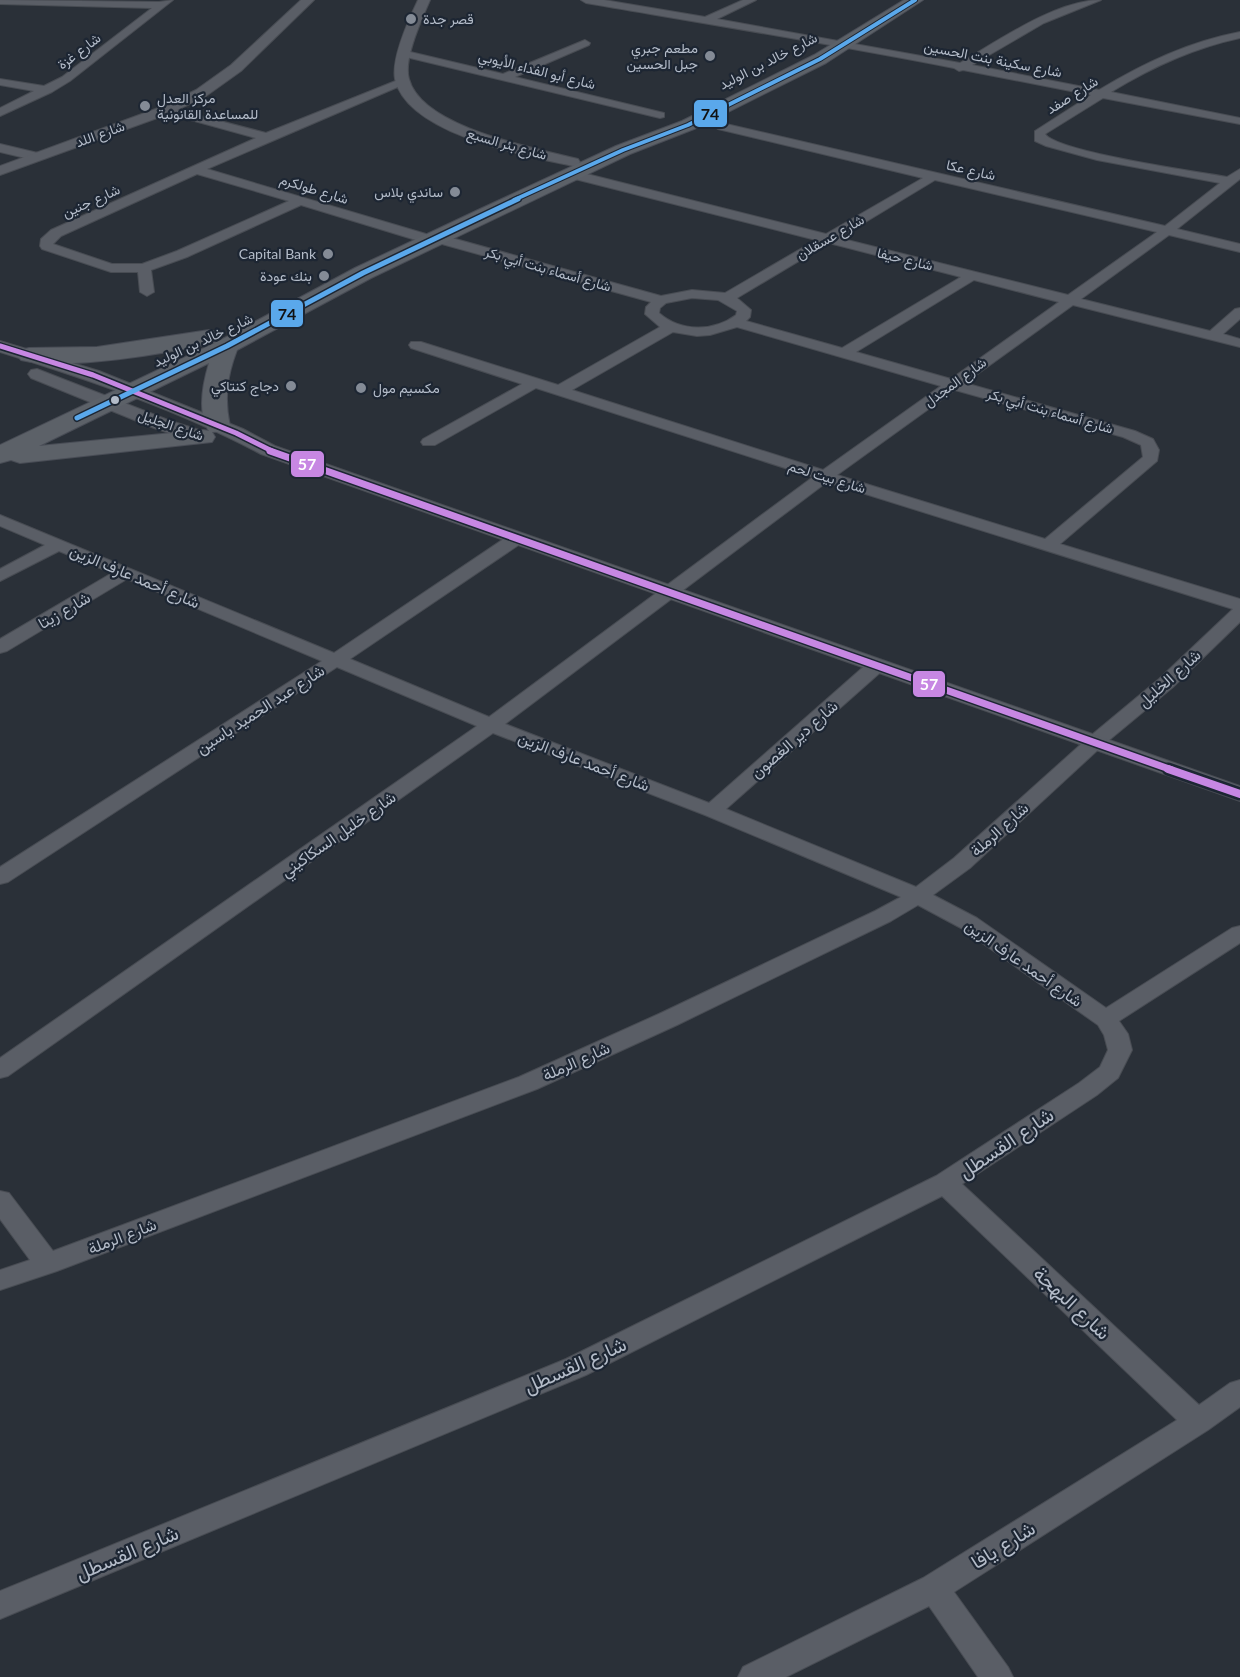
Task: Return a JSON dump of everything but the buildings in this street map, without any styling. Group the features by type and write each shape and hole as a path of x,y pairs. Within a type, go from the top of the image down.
{"main road":[{"path":"857,16 889,0"},
{"name":"شارع خالد بن الوليد","path":"572,168 688,125 850,41 915,0"},
{"path":"823,33 850,41"},
{"name":"شارع خالد بن الوليد","path":"789,50 823,33"},
{"path":"665,113 661,119 668,123 688,125"},
{"name":"شارع خالد بن الوليد","path":"0,457 111,393 572,168 665,113"},
{"path":"0,457 210,431 218,341 123,351 51,356 29,355"},
{"name":"شارع خالد بن الوليد","path":"0,438 88,394 134,392 218,341"}],"street":[{"name":"شارع اللد","path":"0,171 166,110 213,86 236,68 308,0"},
{"path":"403,81 402,69 424,0"},
{"path":"586,0 704,21 823,33"},
{"path":"704,21 751,0"},
{"path":"959,68 1040,21 1096,0"},
{"path":"0,1 164,3"},
{"name":"شارع غزة","path":"0,112 48,90 86,65 164,3"},
{"name":"شارع صفد","path":"1235,177 1083,153 1053,145 1039,138 1040,133 1048,127 1158,60 1186,47 1240,35"},
{"name":"شارع سكينة بنت الحسين","path":"850,41 959,68 1240,121"},
{"path":"505,77 585,43"},
{"name":"شارع أبو الفداء الأيوبي","path":"406,54 665,113"},
{"name":"شارع جنين","path":"300,201 182,254 144,268 111,268 47,246 46,242 56,233 267,138 403,81"},
{"name":"شارع بئر السبع","path":"403,81 409,95 417,104 459,131 572,168"},
{"path":"0,82 48,90"},
{"name":"شارع عكا","path":"722,108 713,122 723,127 1240,248"},
{"path":"166,110 267,138"},
{"path":"0,148 38,157"},
{"name":"شارع حيفا","path":"572,168 826,239 1240,343"},
{"name":"شارع طولكرم","path":"198,170 428,237"},
{"name":"شارع عسقلان","path":"727,298 934,176"},
{"name":"شارع المجدل","path":"671,593 825,476 1167,231 1235,177"},
{"name":"شارع أسماء بنت أبي بكر","path":"428,237 661,300"},
{"path":"144,268 147,292"},
{"path":"845,353 971,276"},
{"path":"692,294 727,298 738,303 744,310 743,317 737,323 720,329 699,331 671,327 658,322 652,314 653,307 661,300 692,294"},
{"path":"1213,336 1240,312"},
{"name":"شارع أسماء بنت أبي بكر","path":"737,323 1130,434 1147,442 1151,450 1151,458 1048,545"},
{"path":"559,391 671,327"},
{"name":"شارع بيت لحم","path":"416,345 825,476 1240,605"},
{"name":"شارع الجليل","path":"0,346 29,355 111,393 210,431 1240,795"},
{"path":"0,360 88,394"},
{"path":"429,442 534,383"},
{"name":"شارع الجليل","path":"134,392 210,431"},
{"name":"شارع أحمد عارف الزين","path":"0,520 491,725 712,811 918,896 969,923 1106,1019 1116,1034 1120,1050 1116,1061"},
{"name":"شارع عبد الحميد ياسين","path":"0,877 336,660 517,538"},
{"path":"0,576 58,544"},
{"name":"شارع زيتا","path":"0,647 127,572"},
{"name":"شارع خليل السكاكيني","path":"0,1070 491,725 671,593"},
{"name":"شارع الخليل","path":"1095,742 1166,683 1240,612"},
{"name":"شارع دير الغصون","path":"712,811 876,666"},
{"name":"شارع الرملة","path":"0,1280 528,1083 669,1020 883,916 918,896 962,863 1095,742"},
{"path":"1106,1019 1240,933"},
{"name":"شارع القسطل","path":"0,1605 576,1367 945,1183 1088,1089 1109,1072 1116,1061"},
{"name":"شارع البهجة","path":"945,1183 1198,1422"},
{"path":"0,1200 48,1264"},
{"name":"شارع يافا","path":"754,1677 934,1588 1198,1422 1240,1391"},
{"path":"934,1588 997,1677"}],"transit line":[{"name":"74","path":"77,418 227,346 363,273 485,214 623,150 688,125 820,59 915,0"},
{"name":"57","path":"0,346 93,375 236,433 268,450 1240,794"}],"place":[{"name":"قصر جدة","path":"411,19"},
{"name":"مطعم جبري جبل الحسين","path":"710,56"},
{"name":"مركز العدل للمساعدة القانونية","path":"145,106"},
{"name":"ساندي بلاس","path":"455,192"},
{"name":"Capital Bank","path":"328,254"},
{"name":"بنك عودة","path":"324,276"},
{"name":"دجاج كنتاكي","path":"291,386"},
{"name":"مكسيم مول","path":"361,388"}]}
